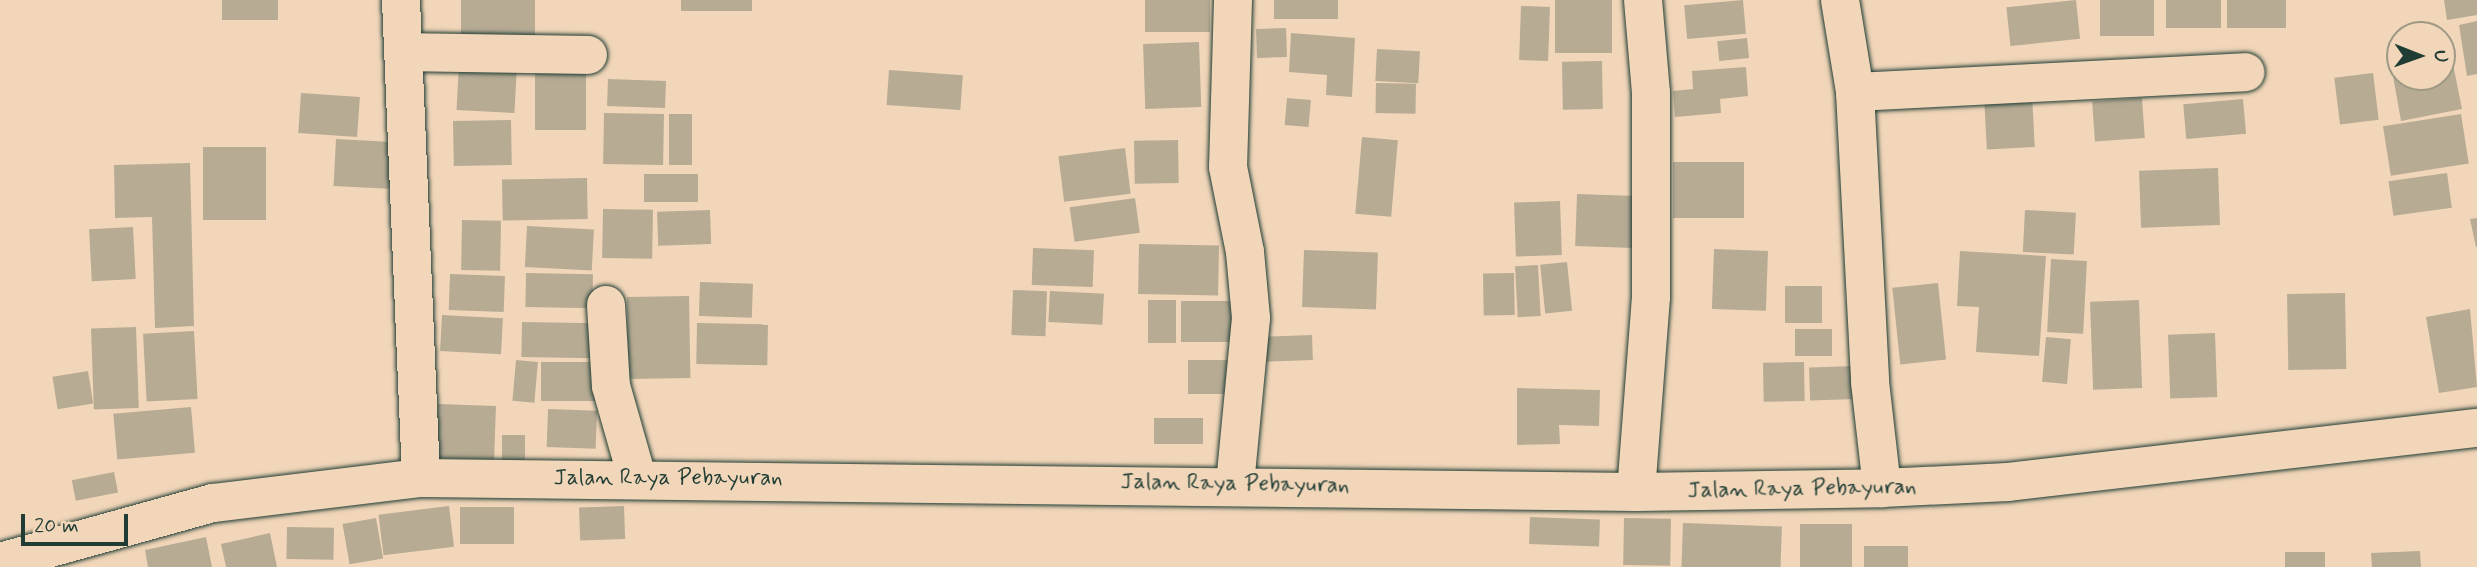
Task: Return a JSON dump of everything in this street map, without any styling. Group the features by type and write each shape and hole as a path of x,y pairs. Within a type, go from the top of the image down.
{"street":[{"path":"401,0 421,478"},
{"path":"1233,0 1228,167 1245,253 1251,318 1235,484"},
{"path":"1636,492 1651,297 1651,93 1643,0"},
{"path":"1840,0 1855,92 1870,382 1882,488"},
{"path":"403,52 588,55"},
{"path":"1855,92 2245,72"},
{"path":"606,305 611,386 637,477"},
{"name":"Jalan Raya Pebayuran","path":"0,562 213,503 421,478 637,477 1636,492 1882,488 2008,482 2477,428"}],"building":[{"path":"222,0 278,0 278,20 222,20"},
{"path":"461,0 535,0 535,46 461,46"},
{"path":"681,0 752,0 752,11 681,11"},
{"path":"1145,0 1210,0 1210,32 1145,32"},
{"path":"1274,0 1338,0 1338,19 1274,19"},
{"path":"1555,0 1612,0 1612,53 1555,53"},
{"path":"1743,0 1746,34 1687,39 1684,5"},
{"path":"2076,0 2080,39 2010,46 2006,7"},
{"path":"2100,0 2154,0 2154,36 2100,36"},
{"path":"2166,0 2221,0 2221,28 2166,28"},
{"path":"2227,0 2286,0 2286,28 2227,28"},
{"path":"2444,0 2477,0 2477,15 2447,20"},
{"path":"1521,6 1550,7 1548,61 1519,60"},
{"path":"2477,21 2477,74 2467,76 2459,25"},
{"path":"1286,28 1287,57 1257,58 1256,29"},
{"path":"1291,33 1355,38 1352,97 1326,95 1327,75 1289,72"},
{"path":"1747,38 1749,58 1719,61 1717,41"},
{"path":"1199,42 1201,107 1145,109 1143,44"},
{"path":"1377,49 1420,51 1418,83 1375,81"},
{"path":"1602,61 1603,109 1563,110 1562,62"},
{"path":"459,63 517,66 514,113 457,110"},
{"path":"535,67 586,67 586,130 535,130"},
{"path":"1746,67 1748,96 1720,99 1721,113 1675,117 1673,91 1693,89 1692,71"},
{"path":"889,70 963,75 960,110 887,105"},
{"path":"2373,73 2379,120 2340,124 2334,78"},
{"path":"608,79 666,81 665,108 607,106"},
{"path":"2456,79 2462,109 2401,121 2396,91 2456,91"},
{"path":"1376,83 1416,84 1415,114 1375,113"},
{"path":"301,93 360,97 357,137 298,133"},
{"path":"2032,94 2035,147 1987,149 1984,97"},
{"path":"1287,98 1311,100 1309,127 1285,125"},
{"path":"2142,98 2145,138 2095,141 2092,101"},
{"path":"2243,99 2246,134 2186,139 2183,104"},
{"path":"604,113 664,114 663,165 603,164"},
{"path":"669,114 692,114 692,165 669,165"},
{"path":"2461,114 2469,163 2391,176 2383,126"},
{"path":"511,120 512,165 454,166 453,121"},
{"path":"1362,137 1398,140 1391,217 1355,214"},
{"path":"336,139 392,142 389,189 334,186"},
{"path":"1178,140 1179,183 1135,184 1134,141"},
{"path":"203,147 266,147 266,220 203,220"},
{"path":"1125,148 1131,194 1064,202 1058,156"},
{"path":"1673,162 1744,162 1744,218 1673,218"},
{"path":"190,163 194,326 155,328 152,217 115,218 114,165"},
{"path":"2218,168 2220,225 2141,228 2139,171"},
{"path":"2447,173 2452,208 2393,216 2389,181"},
{"path":"644,174 698,174 698,202 644,202"},
{"path":"587,178 588,219 503,220 502,179"},
{"path":"1577,194 1643,196 1641,248 1575,246"},
{"path":"1135,198 1140,233 1075,242 1070,207"},
{"path":"1560,201 1562,255 1516,257 1514,203"},
{"path":"603,209 653,210 652,259 602,258"},
{"path":"710,210 711,244 658,246 657,212"},
{"path":"2025,210 2076,213 2074,255 2023,252"},
{"path":"2477,218 2477,247 2476,247 2470,219"},
{"path":"462,220 501,221 500,271 461,270"},
{"path":"527,226 594,230 592,270 525,267"},
{"path":"133,227 136,279 92,281 89,229"},
{"path":"1139,244 1219,245 1218,295 1138,294"},
{"path":"1033,248 1094,250 1093,287 1032,285"},
{"path":"1714,249 1768,251 1766,311 1712,309"},
{"path":"1304,250 1378,253 1376,310 1302,307"},
{"path":"1960,251 2046,256 2039,356 1976,352 1979,307 1957,306"},
{"path":"2051,259 2087,261 2083,334 2047,332"},
{"path":"1567,262 1572,311 1545,314 1540,265"},
{"path":"1538,265 1541,316 1518,317 1515,266"},
{"path":"526,273 593,274 592,308 525,307"},
{"path":"1514,273 1515,315 1484,316 1483,274"},
{"path":"450,274 505,276 504,312 449,310"},
{"path":"700,282 753,284 752,318 699,316"},
{"path":"1938,283 1946,360 1900,364 1892,288"},
{"path":"1785,286 1822,286 1822,323 1785,323"},
{"path":"1013,290 1047,291 1045,336 1011,335"},
{"path":"1050,291 1104,294 1102,325 1048,322"},
{"path":"2345,293 2346,369 2288,370 2287,294"},
{"path":"689,296 690,378 628,379 627,297"},
{"path":"1148,300 1176,300 1176,343 1148,343"},
{"path":"2139,300 2142,388 2093,390 2090,302"},
{"path":"1181,301 1239,301 1239,342 1181,342"},
{"path":"2470,309 2477,387 2439,393 2426,317"},
{"path":"442,315 503,318 501,354 440,351"},
{"path":"522,322 595,323 594,358 521,357"},
{"path":"697,323 768,324 767,365 696,364"},
{"path":"136,327 139,408 94,410 91,329"},
{"path":"1795,329 1832,329 1832,356 1795,356"},
{"path":"194,331 198,399 147,402 143,334"},
{"path":"2215,333 2217,397 2170,399 2168,335"},
{"path":"1312,335 1313,360 1261,362 1260,337"},
{"path":"2046,337 2071,339 2067,384 2042,382"},
{"path":"516,360 538,362 534,403 512,401"},
{"path":"1188,360 1232,360 1232,394 1188,394"},
{"path":"541,362 596,362 596,401 541,401"},
{"path":"1804,362 1805,401 1764,402 1763,363"},
{"path":"1855,366 1856,399 1810,401 1809,368"},
{"path":"88,371 93,404 58,409 52,377"},
{"path":"1517,388 1600,390 1599,426 1559,425 1560,444 1517,445"},
{"path":"438,404 496,406 494,460 436,458"},
{"path":"191,407 195,453 117,460 113,414"},
{"path":"548,409 597,411 596,449 547,447"},
{"path":"1154,418 1203,418 1203,444 1154,444"},
{"path":"502,435 525,435 525,461 502,461"},
{"path":"114,472 118,493 76,501 72,480"},
{"path":"449,506 454,547 384,555 379,515"},
{"path":"624,506 625,539 580,541 579,508"},
{"path":"460,507 514,507 514,544 460,544"},
{"path":"1530,517 1600,519 1599,546 1529,544"},
{"path":"376,518 383,558 350,564 343,524"},
{"path":"1624,518 1671,519 1670,566 1623,565"},
{"path":"1683,523 1782,526 1781,567 1681,567"},
{"path":"1800,524 1852,524 1852,567 1800,567"},
{"path":"287,527 334,528 333,560 286,559"},
{"path":"270,533 277,567 226,567 221,544"},
{"path":"206,537 212,567 148,567 145,550"},
{"path":"1864,546 1908,546 1908,567 1864,567"},
{"path":"2420,551 2421,567 2372,567 2371,553"},
{"path":"2285,552 2325,552 2325,567 2285,567"}]}
